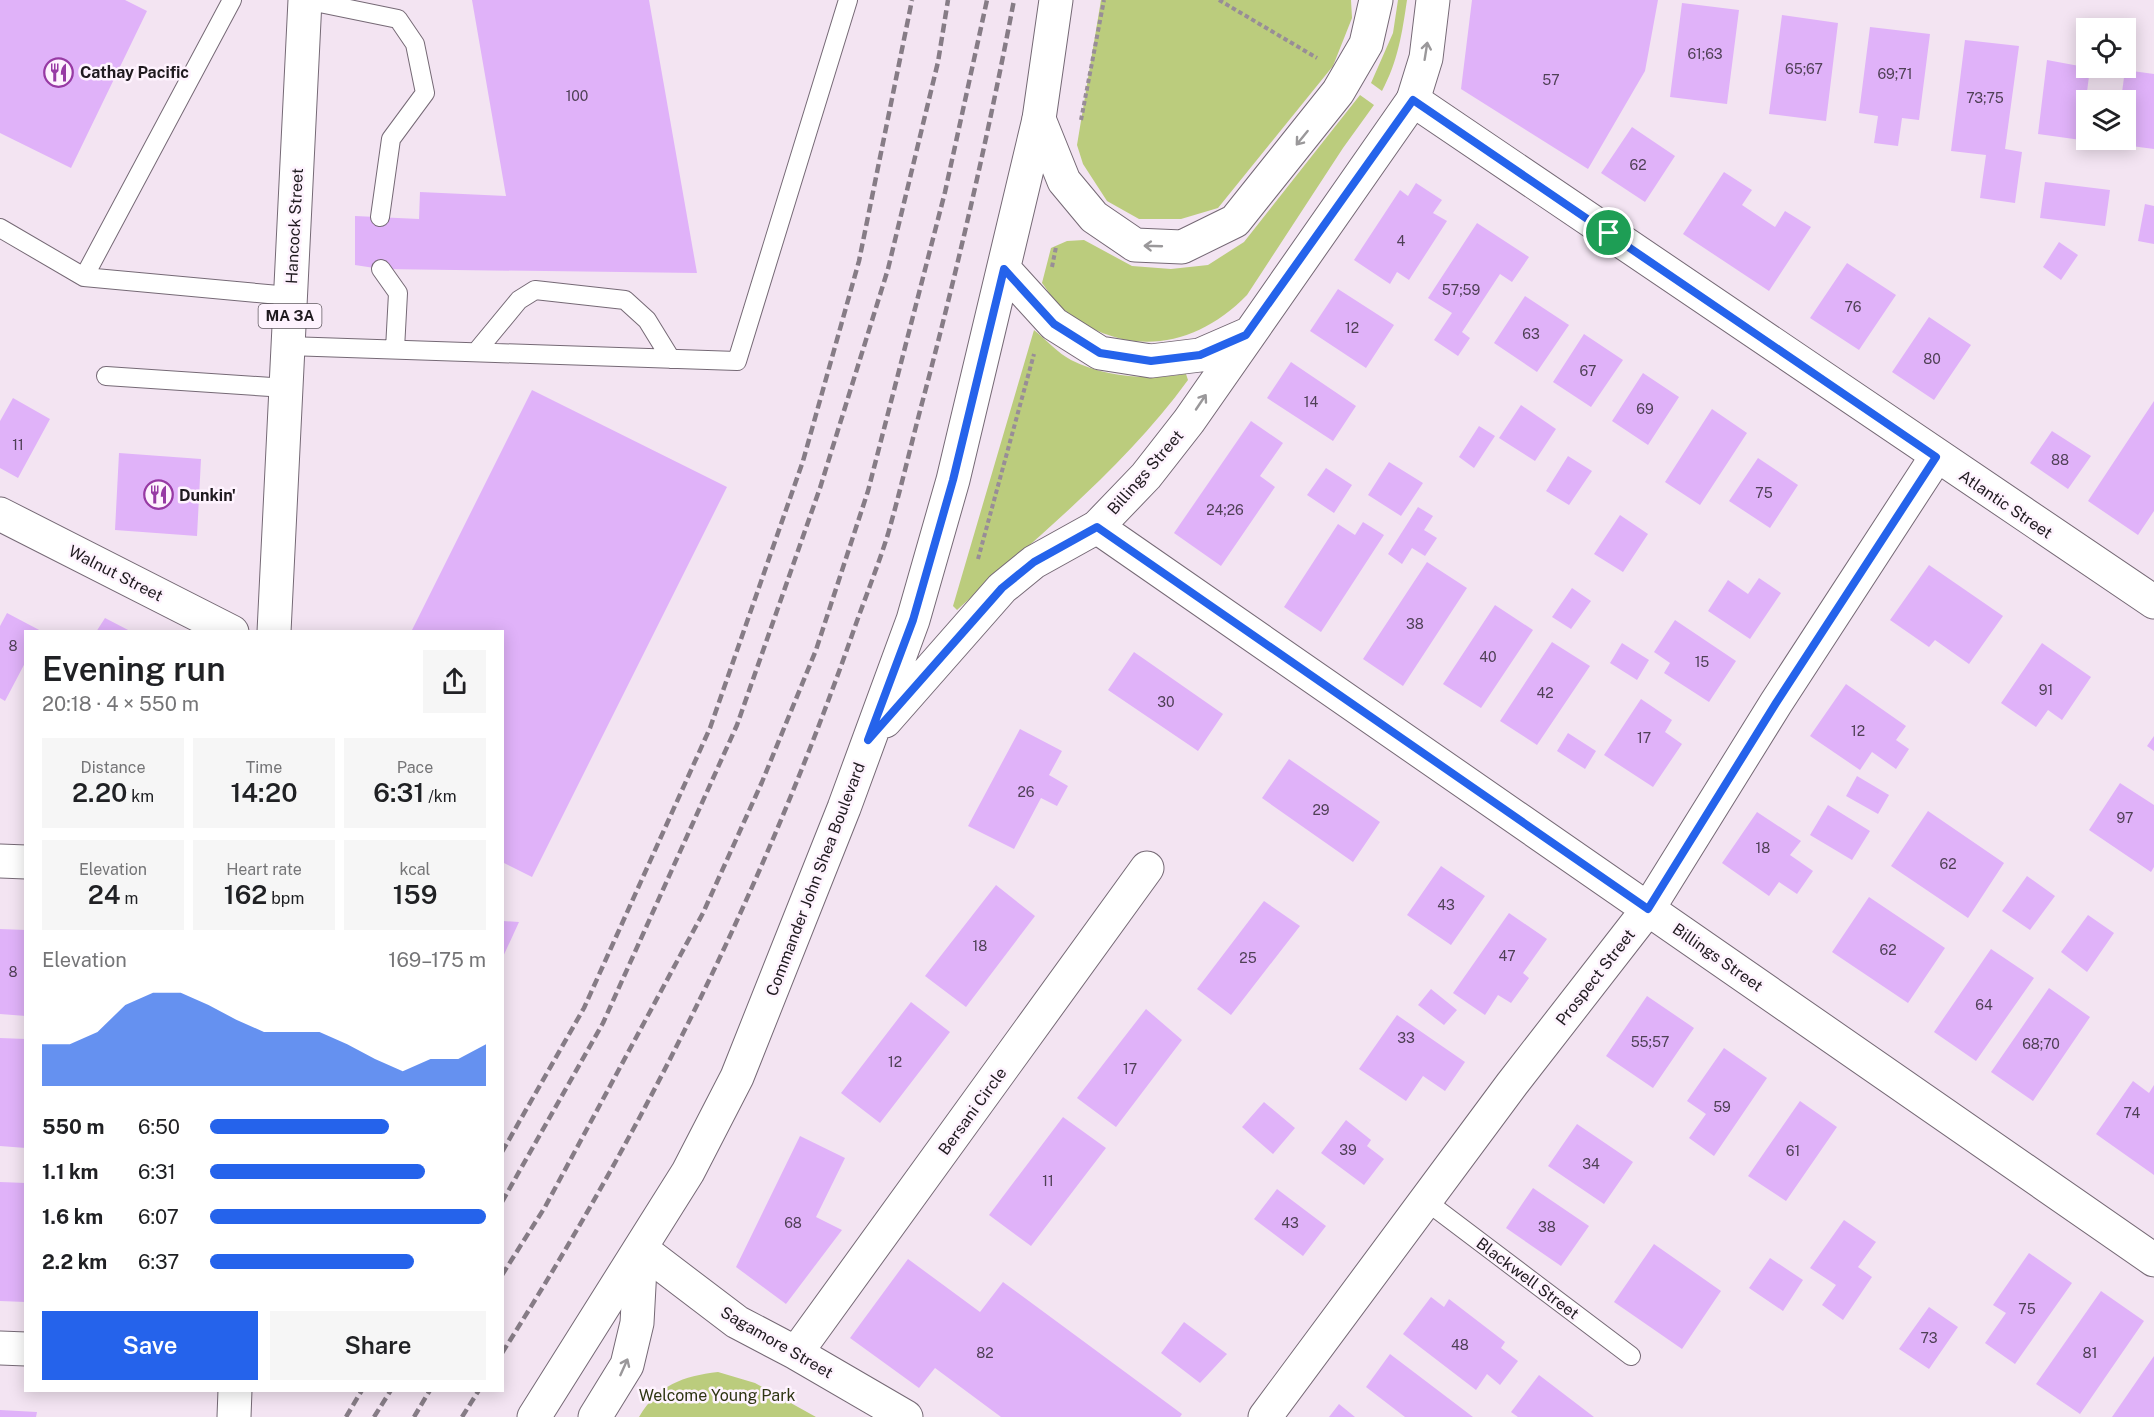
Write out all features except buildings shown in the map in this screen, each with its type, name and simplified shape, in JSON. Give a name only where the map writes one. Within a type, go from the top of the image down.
[{"type":"street","name":"Hancock Street","points":[[274,630],[305,0]]},
{"type":"street","name":"Commander John Shea Boulevard","points":[[640,1249],[688,1172],[737,1077],[913,620],[950,491],[1039,119],[1056,0]]},
{"type":"street","points":[[1039,119],[1064,181],[1094,217],[1136,245],[1182,247],[1235,222],[1338,92],[1366,44],[1376,0]]},
{"type":"street","name":"Billings Street","points":[[1433,0],[1426,58],[1413,100],[1246,335],[1189,421],[1146,476],[1097,527],[2154,1260]]},
{"type":"street","name":"Atlantic Street","points":[[1413,100],[1936,457],[2154,602]]},
{"type":"street","points":[[1004,269],[1054,324],[1100,353],[1151,361],[1200,355],[1246,335]]},
{"type":"street","name":"Prospect Street","points":[[1266,1417],[1512,1083],[1648,909],[1776,703],[1936,457]]},
{"type":"street","name":"Walnut Street","points":[[0,514],[228,630]]},
{"type":"street","points":[[868,740],[1002,588],[1034,562],[1097,527]]},
{"type":"street","points":[[0,861],[24,862]]},
{"type":"street","name":"Bersani Circle","points":[[796,1353],[1147,868]]},
{"type":"street","points":[[534,1417],[640,1249]]},
{"type":"street","points":[[595,1417],[627,1365],[637,1323],[640,1249]]},
{"type":"street","name":"Sagamore Street","points":[[640,1249],[736,1322],[796,1353],[906,1417]]},
{"type":"street","points":[[0,1348],[24,1349]]},
{"type":"street","points":[[234,1417],[235,1392]]},
{"type":"lane","points":[[84,277],[232,0]]},
{"type":"lane","points":[[305,0],[398,19],[415,45],[425,93],[391,139],[380,217]]},
{"type":"lane","points":[[288,346],[737,361],[848,0]]},
{"type":"lane","points":[[0,228],[84,277],[290,296]]},
{"type":"lane","points":[[381,269],[398,293],[396,349]]},
{"type":"lane","points":[[476,352],[519,300],[535,290],[625,300],[646,321],[671,359]]},
{"type":"lane","points":[[106,376],[286,388]]},
{"type":"lane","name":"Blackwell Street","points":[[1425,1201],[1631,1356]]},
{"type":"path","points":[[1080,122],[1104,0]]},
{"type":"path","points":[[1219,0],[1324,62]]},
{"type":"path","points":[[977,561],[1037,342]]},
{"type":"green space","points":[[1101,0],[1351,0],[1352,18],[1333,66],[1218,208],[1181,219],[1139,219],[1107,201],[1083,164],[1077,145]]},
{"type":"green space","points":[[1398,0],[1407,0],[1399,47],[1382,91],[1371,83],[1393,33]]},
{"type":"green space","points":[[1360,95],[1374,105],[1343,148],[1247,295],[1226,313],[1204,327],[1181,337],[1157,341],[1133,341],[1109,335],[1085,324],[1062,308],[1042,283],[1051,248],[1067,241],[1084,240],[1132,266],[1171,269],[1208,265],[1244,242]]},
{"type":"green space","points":[[1034,330],[1066,357],[1099,371],[1142,377],[1186,374],[1188,380],[1163,412],[1108,472],[957,610],[953,606]]},
{"type":"green space","name":"Welcome Young Park","points":[[718,1372],[755,1383],[816,1417],[639,1417],[654,1397],[672,1384],[694,1376]]},
{"type":"railway","points":[[504,1148],[584,1008],[710,728],[803,461],[859,261],[912,0]]},
{"type":"railway","points":[[504,1198],[603,1023],[737,725],[820,488],[888,269],[938,62],[948,0]]},
{"type":"railway","points":[[504,1272],[545,1207],[703,913],[762,782],[816,650],[868,491],[945,192],[987,0]]},
{"type":"railway","points":[[504,1350],[604,1182],[652,1094],[740,915],[817,731],[888,534],[959,255],[983,153],[1014,0]]},
{"type":"railway","points":[[346,1417],[361,1392]]},
{"type":"railway","points":[[374,1417],[390,1392]]},
{"type":"railway","points":[[414,1417],[429,1392]]},
{"type":"railway","points":[[462,1417],[478,1392]]},
{"type":"place","name":"Cathay Pacific","points":[[59,72]]},
{"type":"place","name":"Dunkin'","points":[[158,495]]},
{"type":"route","points":[[1413,100],[1609,233],[1936,457],[1776,703],[1648,909],[1097,527],[1068,541],[1034,562],[1002,588],[911,688],[868,740],[913,620],[953,480],[1004,269],[1054,324],[1100,353],[1151,361],[1200,355],[1246,335],[1413,100]]}]
